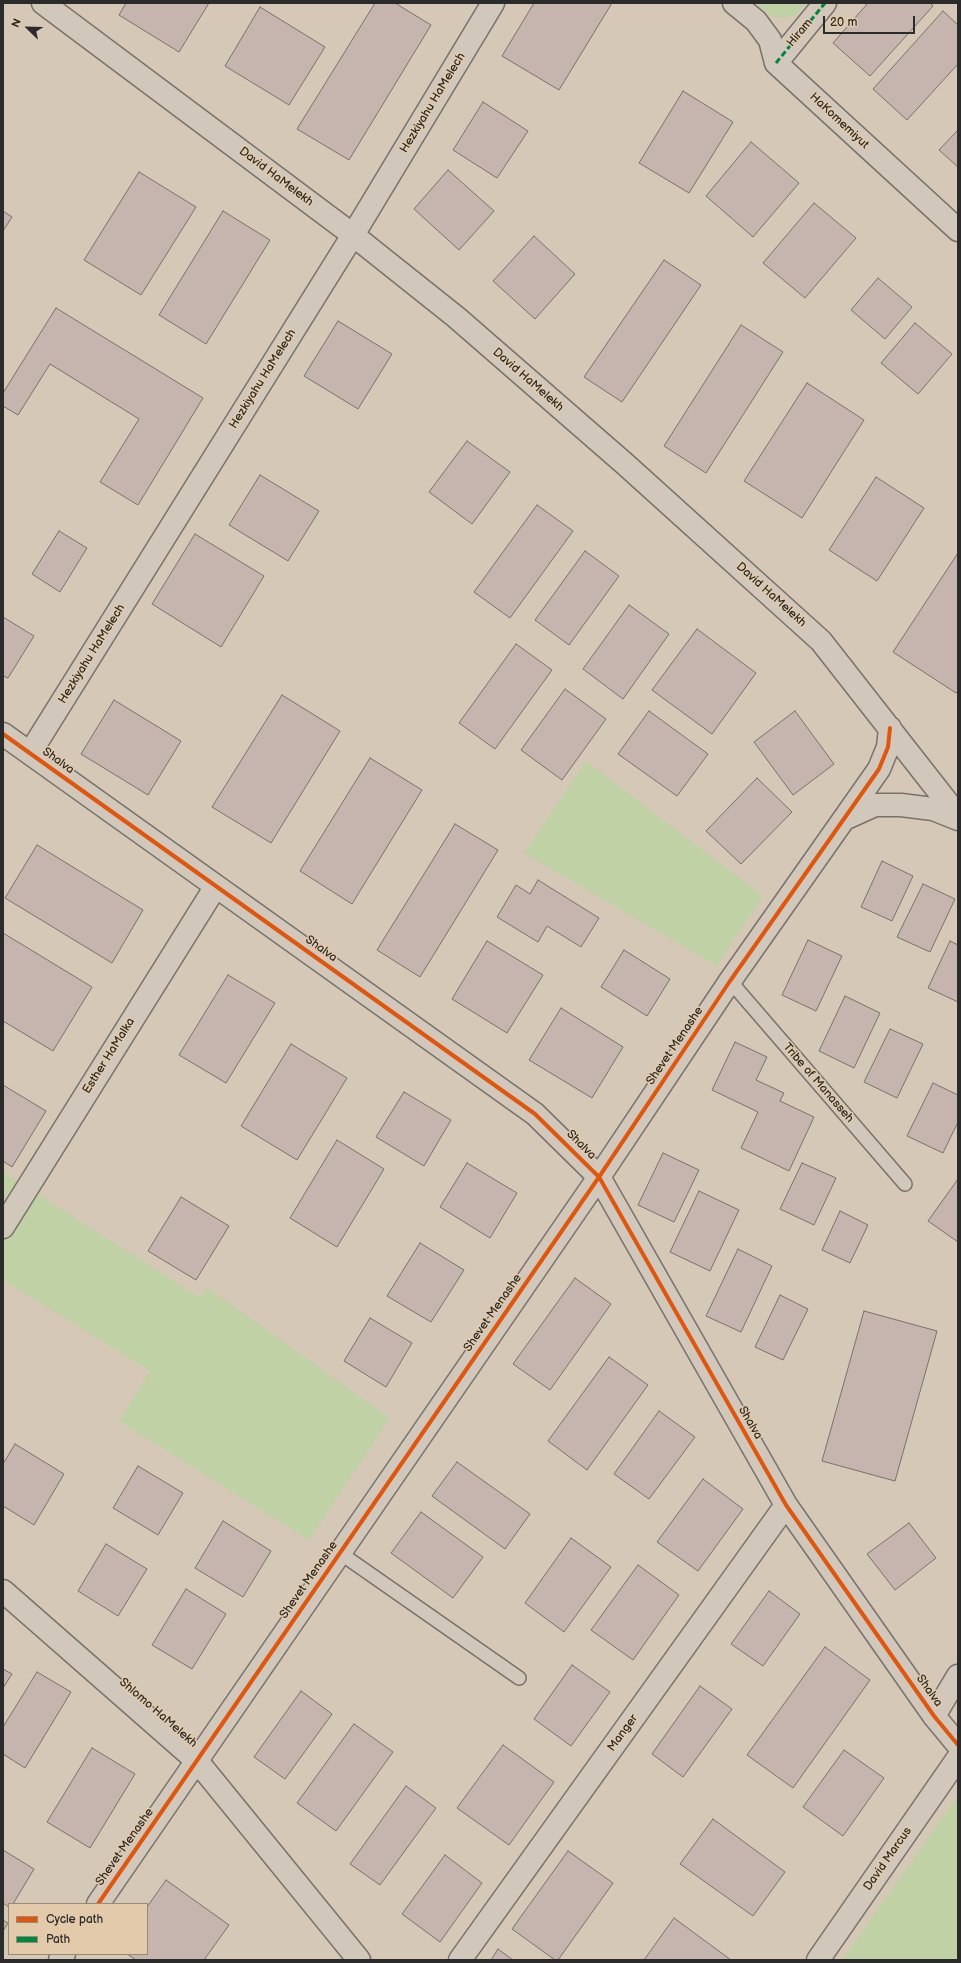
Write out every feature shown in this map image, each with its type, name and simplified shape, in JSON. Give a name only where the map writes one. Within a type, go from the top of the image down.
[{"type":"street","name":"David HaMelekh","points":[[43,3],[353,235],[456,317],[625,464],[821,641],[890,728],[958,818]]},
{"type":"street","name":"Hezkiyahu HaMelech","points":[[30,753],[353,235],[493,3]]},
{"type":"street","points":[[734,3],[756,21],[770,40],[776,63]]},
{"type":"street","name":"Hiram","points":[[776,63],[825,3]]},
{"type":"street","name":"HaKomemiyut","points":[[776,63],[958,230]]},
{"type":"street","name":"Shevet Menashe","points":[[99,1903],[599,1177],[730,981],[878,769],[888,747],[890,728]]},
{"type":"street","name":"Shalva","points":[[3,734],[535,1114],[599,1177],[786,1505],[934,1716],[958,1745]]},
{"type":"street","points":[[844,819],[876,805],[900,805],[933,809],[958,818]]},
{"type":"street","name":"Esther HaMalka","points":[[3,1227],[216,886]]},
{"type":"street","name":"Manger","points":[[460,1960],[786,1505]]},
{"type":"street","name":"Shlomo HaMelekh","points":[[3,1591],[197,1760],[359,1960]]},
{"type":"street","points":[[934,1716],[958,1676]]},
{"type":"street","name":"David Marcus","points":[[818,1960],[958,1758]]},
{"type":"lane","name":"Tribe of Manasseh","points":[[730,981],[905,1184]]},
{"type":"lane","points":[[340,1552],[519,1678]]},
{"type":"green space","points":[[755,3],[806,3],[795,16],[774,18]]},
{"type":"green space","points":[[586,761],[763,896],[717,966],[524,853]]},
{"type":"green space","points":[[3,1172],[199,1297],[207,1287],[390,1418],[309,1540],[119,1421],[150,1371],[3,1280]]},
{"type":"green space","points":[[958,1795],[958,1960],[842,1960]]},
{"type":"building","points":[[126,3],[209,3],[179,52],[119,15]]},
{"type":"building","points":[[375,3],[395,3],[431,25],[349,160],[297,129]]},
{"type":"building","points":[[534,3],[612,3],[559,90],[502,56]]},
{"type":"building","points":[[868,3],[930,3],[933,6],[870,76],[833,43]]},
{"type":"building","points":[[260,7],[325,47],[289,105],[225,66]]},
{"type":"building","points":[[943,11],[958,25],[958,64],[907,120],[873,89]]},
{"type":"building","points":[[683,91],[733,122],[689,193],[639,163]]},
{"type":"building","points":[[483,102],[528,131],[497,178],[453,150]]},
{"type":"building","points":[[958,130],[958,167],[939,150]]},
{"type":"building","points":[[751,142],[799,183],[753,237],[706,196]]},
{"type":"building","points":[[448,170],[494,211],[459,250],[414,209]]},
{"type":"building","points":[[139,172],[196,207],[141,295],[84,260]]},
{"type":"building","points":[[814,203],[856,238],[805,298],[763,263]]},
{"type":"building","points":[[3,211],[12,217],[3,231]]},
{"type":"building","points":[[223,211],[270,240],[206,344],[159,315]]},
{"type":"building","points":[[534,236],[575,274],[535,319],[493,281]]},
{"type":"building","points":[[664,260],[701,285],[622,402],[584,377]]},
{"type":"building","points":[[878,278],[912,307],[885,339],[851,310]]},
{"type":"building","points":[[56,308],[203,398],[138,505],[100,482],[139,419],[50,364],[18,415],[3,406],[3,393]]},
{"type":"building","points":[[338,321],[392,354],[358,409],[304,376]]},
{"type":"building","points":[[915,323],[952,354],[918,394],[881,363]]},
{"type":"building","points":[[741,325],[783,352],[706,473],[664,446]]},
{"type":"building","points":[[807,383],[864,420],[802,518],[744,481]]},
{"type":"building","points":[[467,441],[510,472],[472,524],[429,492]]},
{"type":"building","points":[[260,475],[319,511],[288,561],[229,525]]},
{"type":"building","points":[[876,477],[924,508],[877,581],[829,550]]},
{"type":"building","points":[[537,505],[573,531],[510,618],[474,592]]},
{"type":"building","points":[[59,531],[87,548],[60,592],[32,574]]},
{"type":"building","points":[[195,534],[264,576],[221,647],[152,604]]},
{"type":"building","points":[[585,551],[619,576],[569,645],[535,620]]},
{"type":"building","points":[[958,553],[958,691],[956,693],[893,652]]},
{"type":"building","points":[[629,605],[669,634],[623,699],[583,669]]},
{"type":"building","points":[[3,617],[34,636],[8,678],[3,676]]},
{"type":"building","points":[[697,629],[756,673],[712,734],[652,690]]},
{"type":"building","points":[[516,644],[552,670],[495,749],[459,723]]},
{"type":"building","points":[[565,689],[606,719],[562,780],[521,750]]},
{"type":"building","points":[[282,695],[340,731],[271,843],[212,807]]},
{"type":"building","points":[[114,700],[181,741],[148,795],[81,754]]},
{"type":"building","points":[[649,711],[708,754],[677,796],[618,754]]},
{"type":"building","points":[[795,711],[834,764],[793,795],[754,742]]},
{"type":"building","points":[[370,758],[422,790],[352,904],[300,871]]},
{"type":"building","points":[[757,778],[792,812],[741,864],[706,831]]},
{"type":"building","points":[[455,824],[498,850],[420,977],[377,950]]},
{"type":"building","points":[[37,845],[143,910],[112,963],[5,898]]},
{"type":"building","points":[[882,861],[913,876],[892,921],[861,907]]},
{"type":"building","points":[[538,880],[599,918],[581,947],[547,926],[538,942],[497,917],[516,885],[530,894]]},
{"type":"building","points":[[923,884],[955,899],[930,952],[897,937]]},
{"type":"building","points":[[3,933],[92,987],[53,1051],[3,1021]]},
{"type":"building","points":[[808,940],[842,956],[816,1011],[782,995]]},
{"type":"building","points":[[487,941],[543,975],[507,1033],[452,999]]},
{"type":"building","points":[[950,941],[958,945],[958,1002],[928,988]]},
{"type":"building","points":[[624,950],[670,979],[647,1016],[601,987]]},
{"type":"building","points":[[228,975],[275,1003],[226,1083],[179,1055]]},
{"type":"building","points":[[845,996],[880,1013],[854,1068],[819,1051]]},
{"type":"building","points":[[561,1008],[623,1047],[592,1098],[529,1060]]},
{"type":"building","points":[[890,1029],[923,1044],[897,1098],[864,1082]]},
{"type":"building","points":[[735,1042],[767,1057],[756,1080],[784,1093],[780,1101],[814,1117],[789,1171],[741,1148],[758,1112],[712,1090]]},
{"type":"building","points":[[291,1044],[347,1078],[297,1160],[241,1126]]},
{"type":"building","points":[[933,1083],[958,1095],[958,1122],[943,1153],[907,1136]]},
{"type":"building","points":[[3,1085],[46,1111],[12,1167],[3,1161]]},
{"type":"building","points":[[404,1092],[451,1120],[424,1166],[376,1137]]},
{"type":"building","points":[[337,1140],[384,1169],[337,1247],[290,1218]]},
{"type":"building","points":[[663,1153],[699,1170],[674,1222],[638,1205]]},
{"type":"building","points":[[467,1163],[517,1193],[490,1238],[440,1207]]},
{"type":"building","points":[[802,1163],[836,1178],[814,1225],[780,1209]]},
{"type":"building","points":[[958,1179],[958,1242],[928,1221]]},
{"type":"building","points":[[699,1191],[739,1210],[710,1271],[670,1252]]},
{"type":"building","points":[[181,1197],[229,1226],[196,1280],[148,1251]]},
{"type":"building","points":[[840,1211],[868,1225],[850,1263],[822,1250]]},
{"type":"building","points":[[420,1243],[464,1270],[431,1322],[387,1296]]},
{"type":"building","points":[[738,1249],[772,1266],[741,1332],[706,1316]]},
{"type":"building","points":[[575,1278],[611,1304],[550,1390],[513,1364]]},
{"type":"building","points":[[780,1295],[808,1309],[783,1360],[755,1347]]},
{"type":"building","points":[[864,1311],[937,1331],[895,1481],[822,1461]]},
{"type":"building","points":[[370,1318],[412,1343],[386,1387],[344,1361]]},
{"type":"building","points":[[609,1357],[648,1385],[587,1470],[548,1441]]},
{"type":"building","points":[[659,1411],[695,1437],[649,1499],[614,1474]]},
{"type":"building","points":[[15,1444],[64,1474],[34,1525],[3,1506],[3,1464]]},
{"type":"building","points":[[457,1462],[530,1514],[505,1549],[432,1496]]},
{"type":"building","points":[[138,1466],[183,1493],[158,1535],[113,1508]]},
{"type":"building","points":[[703,1479],[743,1509],[698,1571],[657,1542]]},
{"type":"building","points":[[421,1512],[483,1557],[453,1598],[391,1553]]},
{"type":"building","points":[[223,1521],[271,1551],[243,1597],[195,1568]]},
{"type":"building","points":[[909,1523],[936,1558],[895,1590],[867,1554]]},
{"type":"building","points":[[571,1538],[611,1567],[564,1632],[525,1603]]},
{"type":"building","points":[[106,1544],[147,1569],[118,1616],[78,1591]]},
{"type":"building","points":[[638,1565],[679,1595],[633,1660],[591,1630]]},
{"type":"building","points":[[186,1589],[226,1614],[192,1669],[152,1645]]},
{"type":"building","points":[[769,1591],[800,1614],[763,1666],[731,1644]]},
{"type":"building","points":[[825,1647],[870,1680],[793,1788],[747,1755]]},
{"type":"building","points":[[572,1665],[610,1692],[571,1746],[534,1719]]},
{"type":"building","points":[[3,1669],[12,1674],[3,1688]]},
{"type":"building","points":[[37,1672],[71,1692],[25,1768],[3,1754],[3,1727]]},
{"type":"building","points":[[700,1686],[732,1709],[683,1777],[652,1754]]},
{"type":"building","points":[[301,1691],[332,1714],[285,1779],[254,1757]]},
{"type":"building","points":[[354,1724],[393,1752],[336,1831],[297,1803]]},
{"type":"building","points":[[503,1745],[554,1782],[509,1845],[457,1808]]},
{"type":"building","points":[[92,1748],[135,1774],[90,1848],[47,1822]]},
{"type":"building","points":[[844,1750],[884,1778],[843,1836],[803,1807]]},
{"type":"building","points":[[406,1786],[436,1808],[380,1885],[350,1864]]},
{"type":"building","points":[[713,1819],[785,1872],[753,1916],[680,1864]]},
{"type":"building","points":[[3,1850],[34,1869],[14,1903],[8,1903],[8,1906],[3,1903]]},
{"type":"building","points":[[568,1851],[613,1883],[558,1960],[555,1960],[512,1929]]},
{"type":"building","points":[[445,1855],[482,1883],[440,1942],[402,1914]]},
{"type":"building","points":[[166,1880],[229,1925],[204,1960],[136,1960],[128,1955],[148,1955],[148,1906]]},
{"type":"building","points":[[674,1918],[731,1960],[644,1960]]},
{"type":"building","points":[[3,1920],[8,1923],[3,1931]]},
{"type":"building","points":[[498,1949],[513,1960],[491,1960]]},
{"type":"marked path","points":[[776,63],[825,3]]},
{"type":"cycle path","points":[[99,1903],[599,1177],[730,981],[879,769],[888,747],[890,728]]},
{"type":"cycle path","points":[[3,734],[535,1114],[599,1177],[786,1505],[934,1716],[958,1745]]}]
